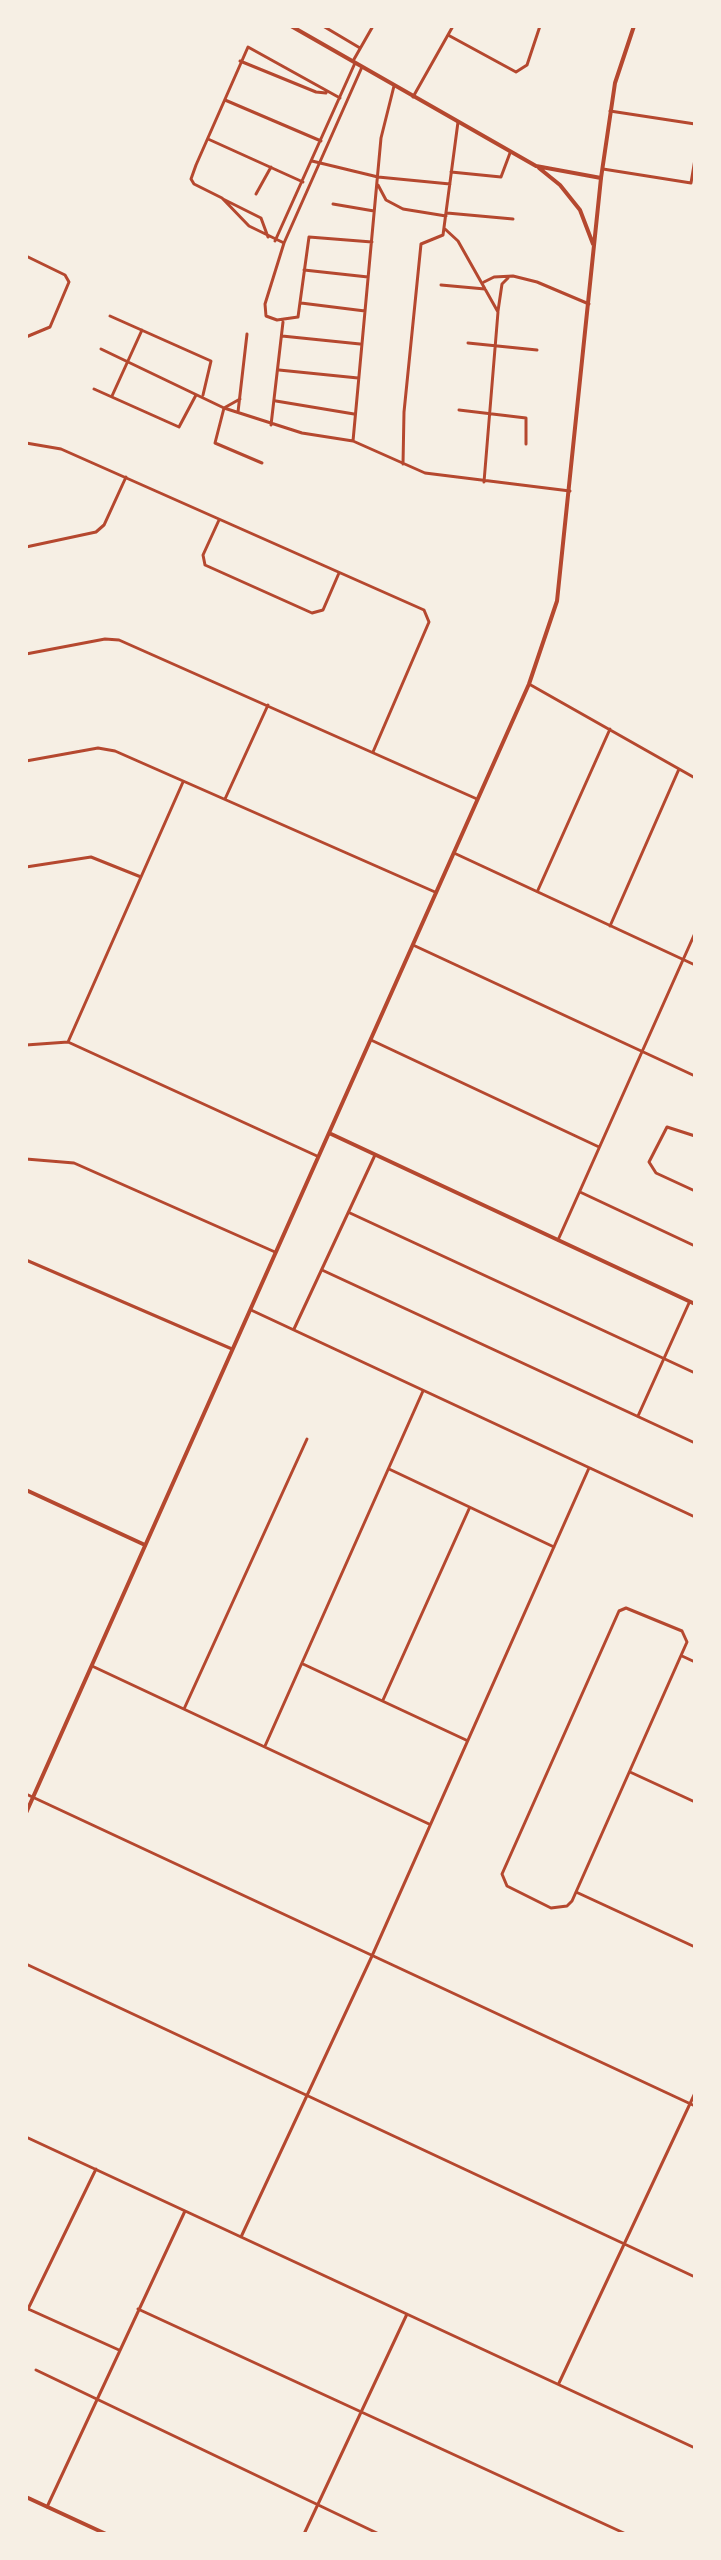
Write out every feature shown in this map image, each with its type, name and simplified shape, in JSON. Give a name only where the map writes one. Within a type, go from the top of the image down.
[{"type":"main road","points":[[291,26],[536,166],[560,185],[580,210],[594,250]]},
{"type":"main road","points":[[26,1813],[529,684],[555,612],[610,111],[634,26]]},
{"type":"main road","points":[[536,166],[601,178]]},
{"type":"main road","points":[[329,1133],[692,1303]]},
{"type":"main road","points":[[26,1490],[145,1545]]},
{"type":"main road","points":[[26,2497],[106,2534]]},
{"type":"street","points":[[323,26],[360,48]]},
{"type":"street","points":[[275,241],[360,48],[373,26]]},
{"type":"street","points":[[413,97],[453,26]]},
{"type":"street","points":[[448,35],[516,72],[527,65],[540,26]]},
{"type":"street","points":[[268,237],[261,218],[191,179],[245,49],[252,48],[340,98]]},
{"type":"street","points":[[240,61],[316,92],[328,92]]},
{"type":"street","points":[[362,67],[284,243],[265,304],[266,316],[284,320],[298,317],[307,240],[314,235],[372,242]]},
{"type":"street","points":[[353,441],[383,124],[394,86]]},
{"type":"street","points":[[225,100],[321,141]]},
{"type":"street","points":[[610,111],[695,124]]},
{"type":"street","points":[[403,465],[404,412],[421,244],[441,237],[445,229],[458,122]]},
{"type":"street","points":[[329,123],[335,125]]},
{"type":"street","points":[[208,139],[303,182]]},
{"type":"street","points":[[451,172],[501,177],[510,153]]},
{"type":"street","points":[[603,169],[693,182],[695,159]]},
{"type":"street","points":[[312,161],[378,177],[450,184]]},
{"type":"street","points":[[256,194],[271,167]]},
{"type":"street","points":[[377,184],[386,200],[403,209],[513,219]]},
{"type":"street","points":[[222,198],[241,221],[284,243]]},
{"type":"street","points":[[295,198],[301,201]]},
{"type":"street","points":[[333,204],[374,211]]},
{"type":"street","points":[[445,229],[458,241],[498,312]]},
{"type":"street","points":[[26,256],[65,275],[69,282],[50,327],[26,337]]},
{"type":"street","points":[[304,270],[368,277]]},
{"type":"street","points":[[482,283],[494,277],[537,282],[589,304]]},
{"type":"street","points":[[484,482],[498,312],[502,284],[508,278]]},
{"type":"street","points":[[441,285],[485,289]]},
{"type":"street","points":[[301,303],[365,311]]},
{"type":"street","points":[[110,316],[211,361],[203,395]]},
{"type":"street","points":[[271,425],[284,320]]},
{"type":"street","points":[[112,396],[142,330]]},
{"type":"street","points":[[238,412],[247,334]]},
{"type":"street","points":[[282,336],[360,344]]},
{"type":"street","points":[[468,343],[537,350]]},
{"type":"street","points":[[101,349],[196,395],[203,395],[224,408],[271,425],[353,441],[403,465],[436,476],[570,491]]},
{"type":"street","points":[[279,370],[358,378]]},
{"type":"street","points":[[94,389],[179,427],[196,395]]},
{"type":"street","points":[[240,399],[224,408],[215,443],[262,463]]},
{"type":"street","points":[[276,401],[354,414]]},
{"type":"street","points":[[459,410],[526,418],[526,444]]},
{"type":"street","points":[[26,443],[61,449],[424,610],[429,622],[373,752]]},
{"type":"street","points":[[26,547],[96,532],[104,525],[126,477]]},
{"type":"street","points":[[219,520],[203,555],[205,565],[312,613],[323,610],[339,573]]},
{"type":"street","points":[[26,654],[112,639],[477,799]]},
{"type":"street","points":[[529,684],[695,778]]},
{"type":"street","points":[[225,799],[268,705]]},
{"type":"street","points":[[537,891],[610,729]]},
{"type":"street","points":[[26,761],[106,748],[436,893]]},
{"type":"street","points":[[610,926],[679,769]]},
{"type":"street","points":[[68,1042],[183,782]]},
{"type":"street","points":[[454,853],[695,965]]},
{"type":"street","points":[[26,867],[91,857],[141,877]]},
{"type":"street","points":[[558,1240],[695,933]]},
{"type":"street","points":[[413,945],[695,1076]]},
{"type":"street","points":[[371,1040],[599,1147]]},
{"type":"street","points":[[26,1045],[68,1042],[319,1157]]},
{"type":"street","points":[[695,1136],[667,1127],[649,1162],[656,1173],[695,1191]]},
{"type":"street","points":[[294,1329],[375,1155]]},
{"type":"street","points":[[26,1159],[74,1163],[276,1252]]},
{"type":"street","points":[[580,1192],[695,1246]]},
{"type":"street","points":[[350,1213],[695,1373]]},
{"type":"street","points":[[26,1260],[233,1349]]},
{"type":"street","points":[[322,1270],[695,1443]]},
{"type":"street","points":[[638,1416],[692,1303]]},
{"type":"street","points":[[251,1310],[695,1517]]},
{"type":"street","points":[[265,1746],[423,1391]]},
{"type":"street","points":[[184,1709],[307,1439]]},
{"type":"street","points":[[241,2237],[372,1956],[589,1468]]},
{"type":"street","points":[[389,1469],[554,1547]]},
{"type":"street","points":[[383,1700],[469,1509]]},
{"type":"street","points":[[634,1608],[682,1631],[687,1642],[630,1772],[567,1906],[551,1908],[507,1886],[502,1874],[619,1611],[634,1608]]},
{"type":"street","points":[[682,1656],[695,1662]]},
{"type":"street","points":[[303,1664],[467,1740]]},
{"type":"street","points":[[92,1666],[430,1825]]},
{"type":"street","points":[[630,1772],[695,1802]]},
{"type":"street","points":[[26,1794],[693,2105]]},
{"type":"street","points":[[576,1892],[695,1947]]},
{"type":"street","points":[[26,1964],[695,2277]]},
{"type":"street","points":[[559,2384],[693,2105],[695,2093]]},
{"type":"street","points":[[26,2137],[695,2448]]},
{"type":"street","points":[[96,2169],[27,2308],[119,2350]]},
{"type":"street","points":[[47,2507],[185,2211]]},
{"type":"street","points":[[138,2309],[626,2534]]},
{"type":"street","points":[[304,2534],[407,2314]]},
{"type":"street","points":[[36,2370],[379,2534]]},
{"type":"street","points":[[91,2534],[94,2528]]}]
